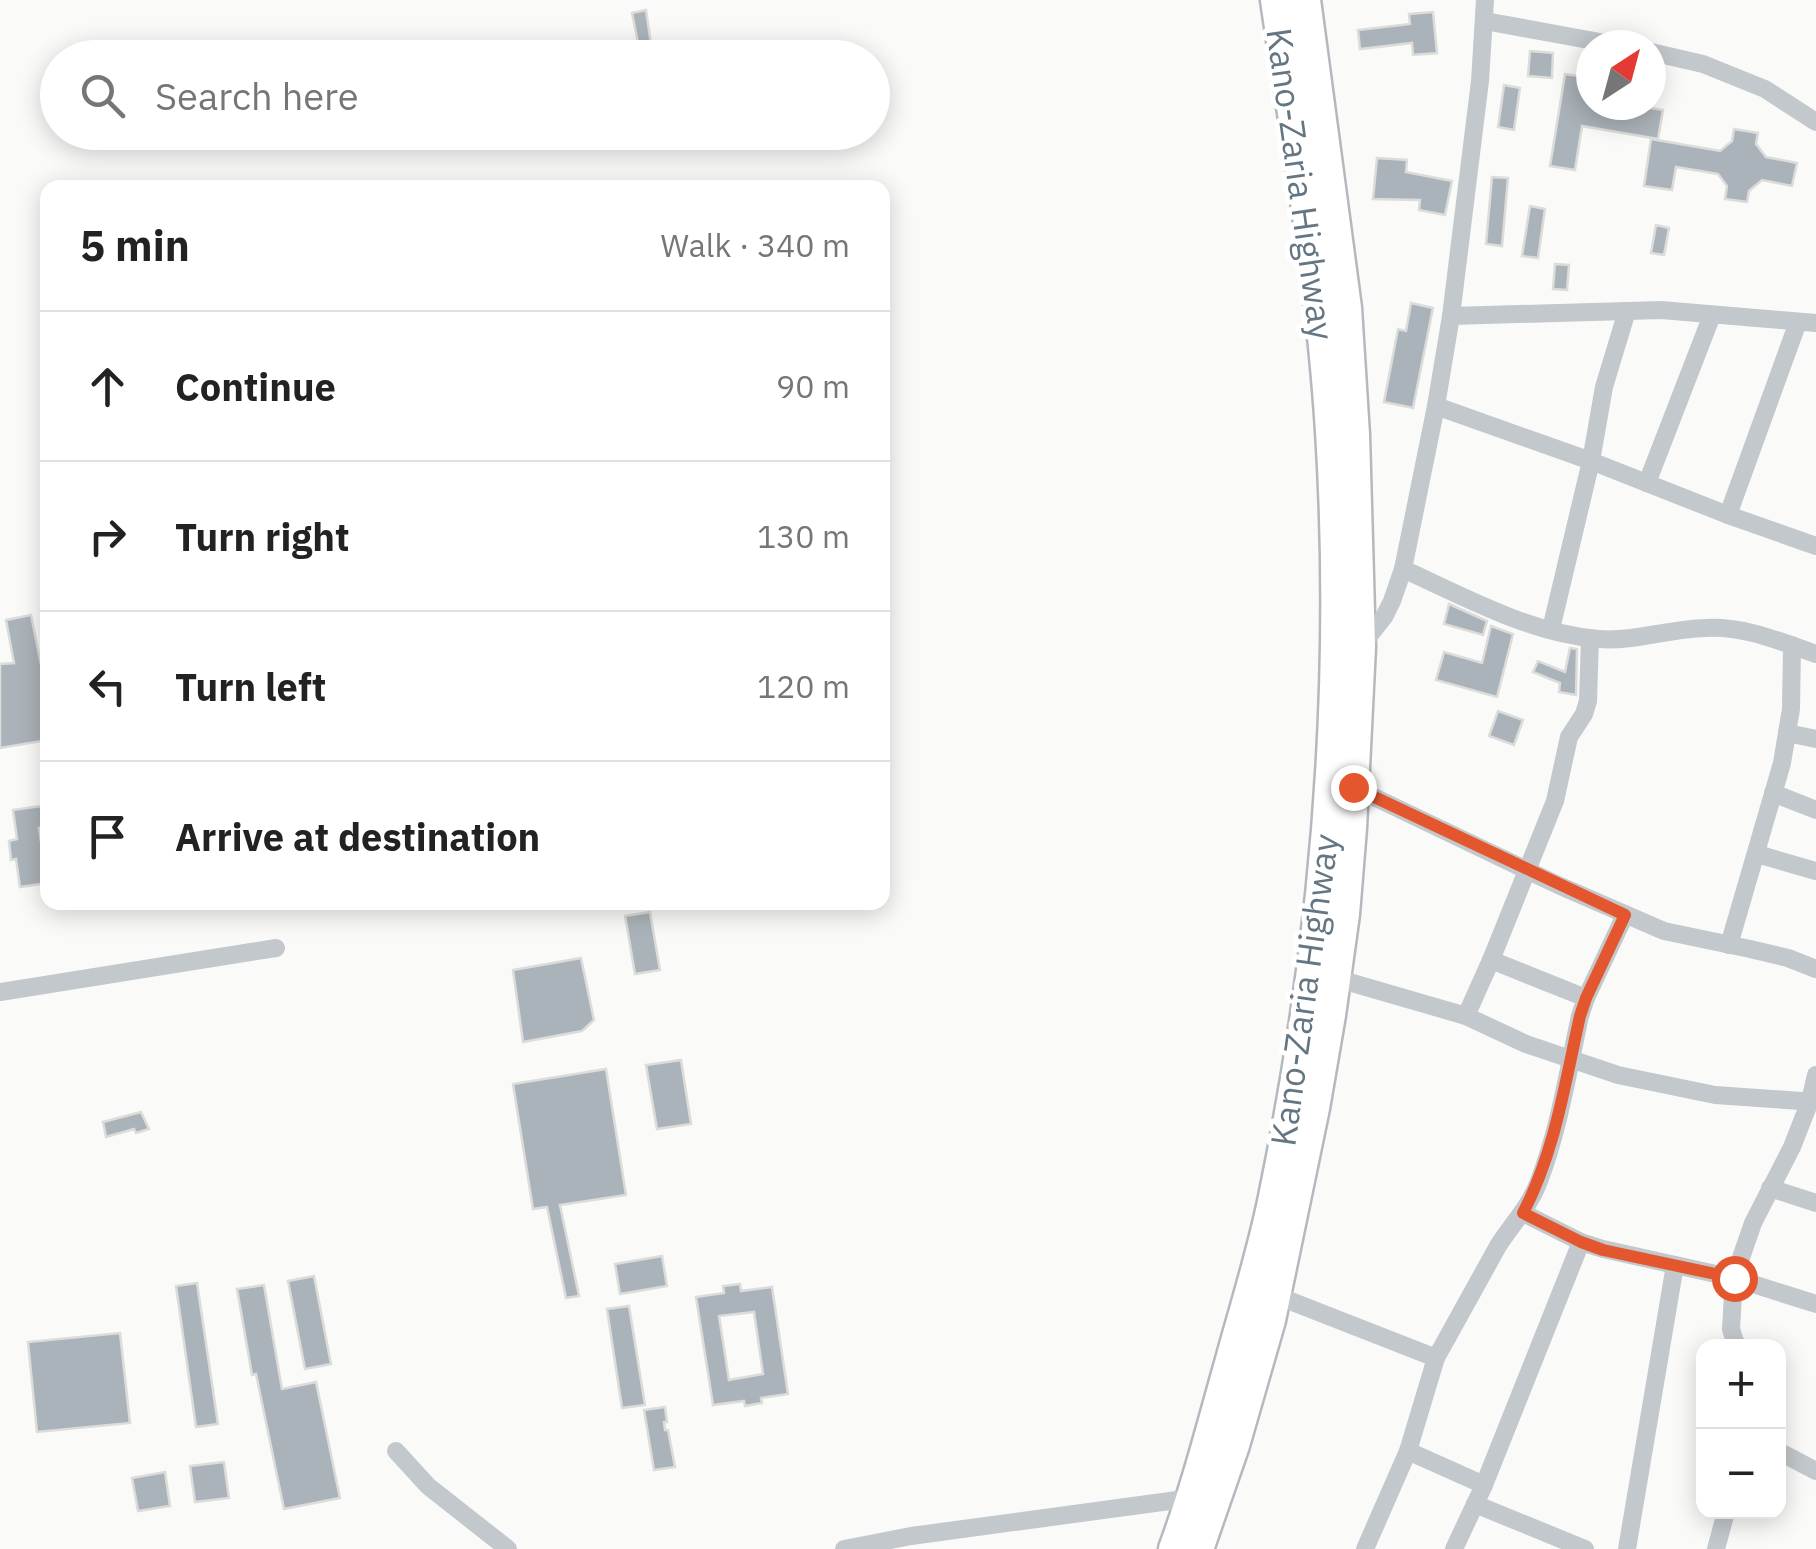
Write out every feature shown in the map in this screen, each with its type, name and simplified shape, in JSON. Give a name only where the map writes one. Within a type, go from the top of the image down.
[{"type":"highway","name":"Kano-Zaria Highway","points":[[1174,1549],[1192,1498],[1274,1196],[1320,904],[1334,724],[1336,529],[1326,361],[1276,0]]},
{"type":"highway","name":"Kano-Zaria Highway","points":[[1198,1549],[1234,1445],[1275,1295],[1314,1108],[1344,914],[1353,787],[1360,648],[1354,435],[1346,308],[1304,0]]},
{"type":"street","points":[[1360,648],[1384,617],[1403,569],[1436,406],[1480,81],[1485,0]]},
{"type":"street","points":[[1484,21],[1576,38]]},
{"type":"street","points":[[1666,55],[1703,64],[1765,88],[1816,122]]},
{"type":"street","points":[[1793,107],[1816,109]]},
{"type":"street","points":[[1451,316],[1661,310],[1807,322],[1728,515]]},
{"type":"street","points":[[1551,630],[1591,461],[1604,387],[1628,312]]},
{"type":"street","points":[[1647,483],[1712,315]]},
{"type":"street","points":[[1436,406],[1816,546]]},
{"type":"street","points":[[1403,569],[1488,608],[1571,636],[1629,639],[1726,628],[1761,634],[1816,654]]},
{"type":"street","points":[[1466,1016],[1555,801],[1570,736],[1584,714],[1590,638]]},
{"type":"street","points":[[1729,944],[1757,854],[1787,733],[1792,646]]},
{"type":"street","points":[[1787,733],[1816,739]]},
{"type":"street","points":[[1353,787],[1664,932],[1729,944],[1816,968]]},
{"type":"street","points":[[1773,793],[1816,810]]},
{"type":"street","points":[[1757,854],[1816,871]]},
{"type":"street","points":[[1366,1549],[1408,1451],[1436,1358],[1498,1246],[1539,1183],[1586,998],[1625,915]]},
{"type":"street","points":[[0,992],[276,948]]},
{"type":"street","points":[[1491,960],[1586,998]]},
{"type":"street","points":[[1335,978],[1466,1016],[1526,1044],[1618,1074],[1698,1092],[1813,1102]]},
{"type":"street","points":[[1734,1339],[1731,1329],[1734,1278],[1753,1223],[1813,1102],[1816,1075]]},
{"type":"street","points":[[1770,1188],[1816,1203]]},
{"type":"street","points":[[1523,1213],[1603,1250],[1734,1278],[1816,1304]]},
{"type":"street","points":[[1454,1549],[1484,1485],[1581,1242]]},
{"type":"street","points":[[1627,1549],[1674,1265]]},
{"type":"street","points":[[1275,1295],[1436,1358]]},
{"type":"street","points":[[396,1451],[428,1486],[508,1549]]},
{"type":"street","points":[[1408,1451],[1484,1485]]},
{"type":"street","points":[[1786,1455],[1816,1471]]},
{"type":"street","points":[[844,1549],[911,1536],[1192,1498]]},
{"type":"street","points":[[1475,1504],[1585,1549]]},
{"type":"street","points":[[1716,1549],[1724,1519]]},
{"type":"building","points":[[646,10],[650,40],[637,40],[632,13]]},
{"type":"building","points":[[1433,12],[1437,53],[1413,55],[1412,43],[1360,49],[1358,30],[1410,24],[1409,14]]},
{"type":"building","points":[[1530,51],[1553,53],[1552,78],[1528,76]]},
{"type":"building","points":[[1565,74],[1576,76],[1576,120],[1661,120],[1658,139],[1582,126],[1575,170],[1550,166]]},
{"type":"building","points":[[1504,85],[1520,88],[1514,130],[1498,127]]},
{"type":"building","points":[[1734,129],[1758,133],[1756,144],[1766,157],[1797,163],[1792,186],[1762,180],[1749,191],[1747,202],[1725,199],[1727,186],[1718,174],[1676,167],[1672,190],[1644,186],[1651,139],[1720,151],[1732,141]]},
{"type":"building","points":[[1377,158],[1407,160],[1406,172],[1452,181],[1445,215],[1419,210],[1420,200],[1373,199]]},
{"type":"building","points":[[1492,177],[1508,178],[1502,246],[1486,244]]},
{"type":"building","points":[[1530,206],[1545,209],[1538,258],[1522,256]]},
{"type":"building","points":[[1656,225],[1669,228],[1664,255],[1651,253]]},
{"type":"building","points":[[1555,264],[1569,265],[1567,290],[1553,289]]},
{"type":"building","points":[[1411,303],[1433,308],[1413,408],[1384,402],[1398,329],[1406,331]]},
{"type":"building","points":[[1449,604],[1487,621],[1483,635],[1444,624]]},
{"type":"building","points":[[31,615],[40,659],[40,741],[0,748],[0,664],[14,663],[6,620]]},
{"type":"building","points":[[1491,626],[1513,634],[1497,697],[1436,680],[1444,652],[1482,663]]},
{"type":"building","points":[[1570,648],[1577,649],[1576,695],[1559,692],[1560,683],[1533,672],[1538,661],[1565,672]]},
{"type":"building","points":[[1498,711],[1523,720],[1514,745],[1489,736]]},
{"type":"building","points":[[40,806],[40,884],[20,887],[9,841],[17,839],[13,810]]},
{"type":"building","points":[[650,912],[660,970],[635,974],[625,916]]},
{"type":"building","points":[[581,958],[594,1020],[582,1031],[523,1042],[513,970]]},
{"type":"building","points":[[681,1060],[691,1124],[657,1129],[646,1065]]},
{"type":"building","points":[[606,1069],[626,1195],[560,1205],[579,1296],[566,1298],[547,1207],[533,1209],[513,1084]]},
{"type":"building","points":[[141,1112],[149,1129],[106,1137],[103,1122]]},
{"type":"building","points":[[662,1256],[667,1286],[620,1294],[615,1264]]},
{"type":"building","points":[[314,1276],[331,1364],[305,1369],[288,1281]]},
{"type":"building","points":[[197,1283],[218,1424],[196,1427],[176,1286]]},
{"type":"building","points":[[740,1284],[741,1291],[772,1287],[788,1394],[761,1398],[762,1403],[745,1406],[744,1401],[713,1405],[696,1297],[724,1293],[723,1286]],"holes":[[[754,1312],[763,1374],[729,1380],[719,1316]]]},
{"type":"building","points":[[264,1285],[282,1389],[316,1382],[340,1498],[284,1509],[256,1374],[252,1375],[237,1289]]},
{"type":"building","points":[[629,1306],[645,1405],[622,1408],[607,1309]]},
{"type":"building","points":[[120,1333],[130,1423],[37,1432],[28,1342]]},
{"type":"building","points":[[665,1407],[665,1430],[675,1467],[654,1470],[644,1410]]},
{"type":"building","points":[[224,1462],[229,1498],[195,1502],[190,1466]]},
{"type":"building","points":[[165,1472],[170,1506],[138,1511],[132,1478]]},
{"type":"route","points":[[1353,787],[1625,915],[1586,998],[1553,1136],[1539,1183],[1523,1213],[1603,1250],[1734,1278]]}]
